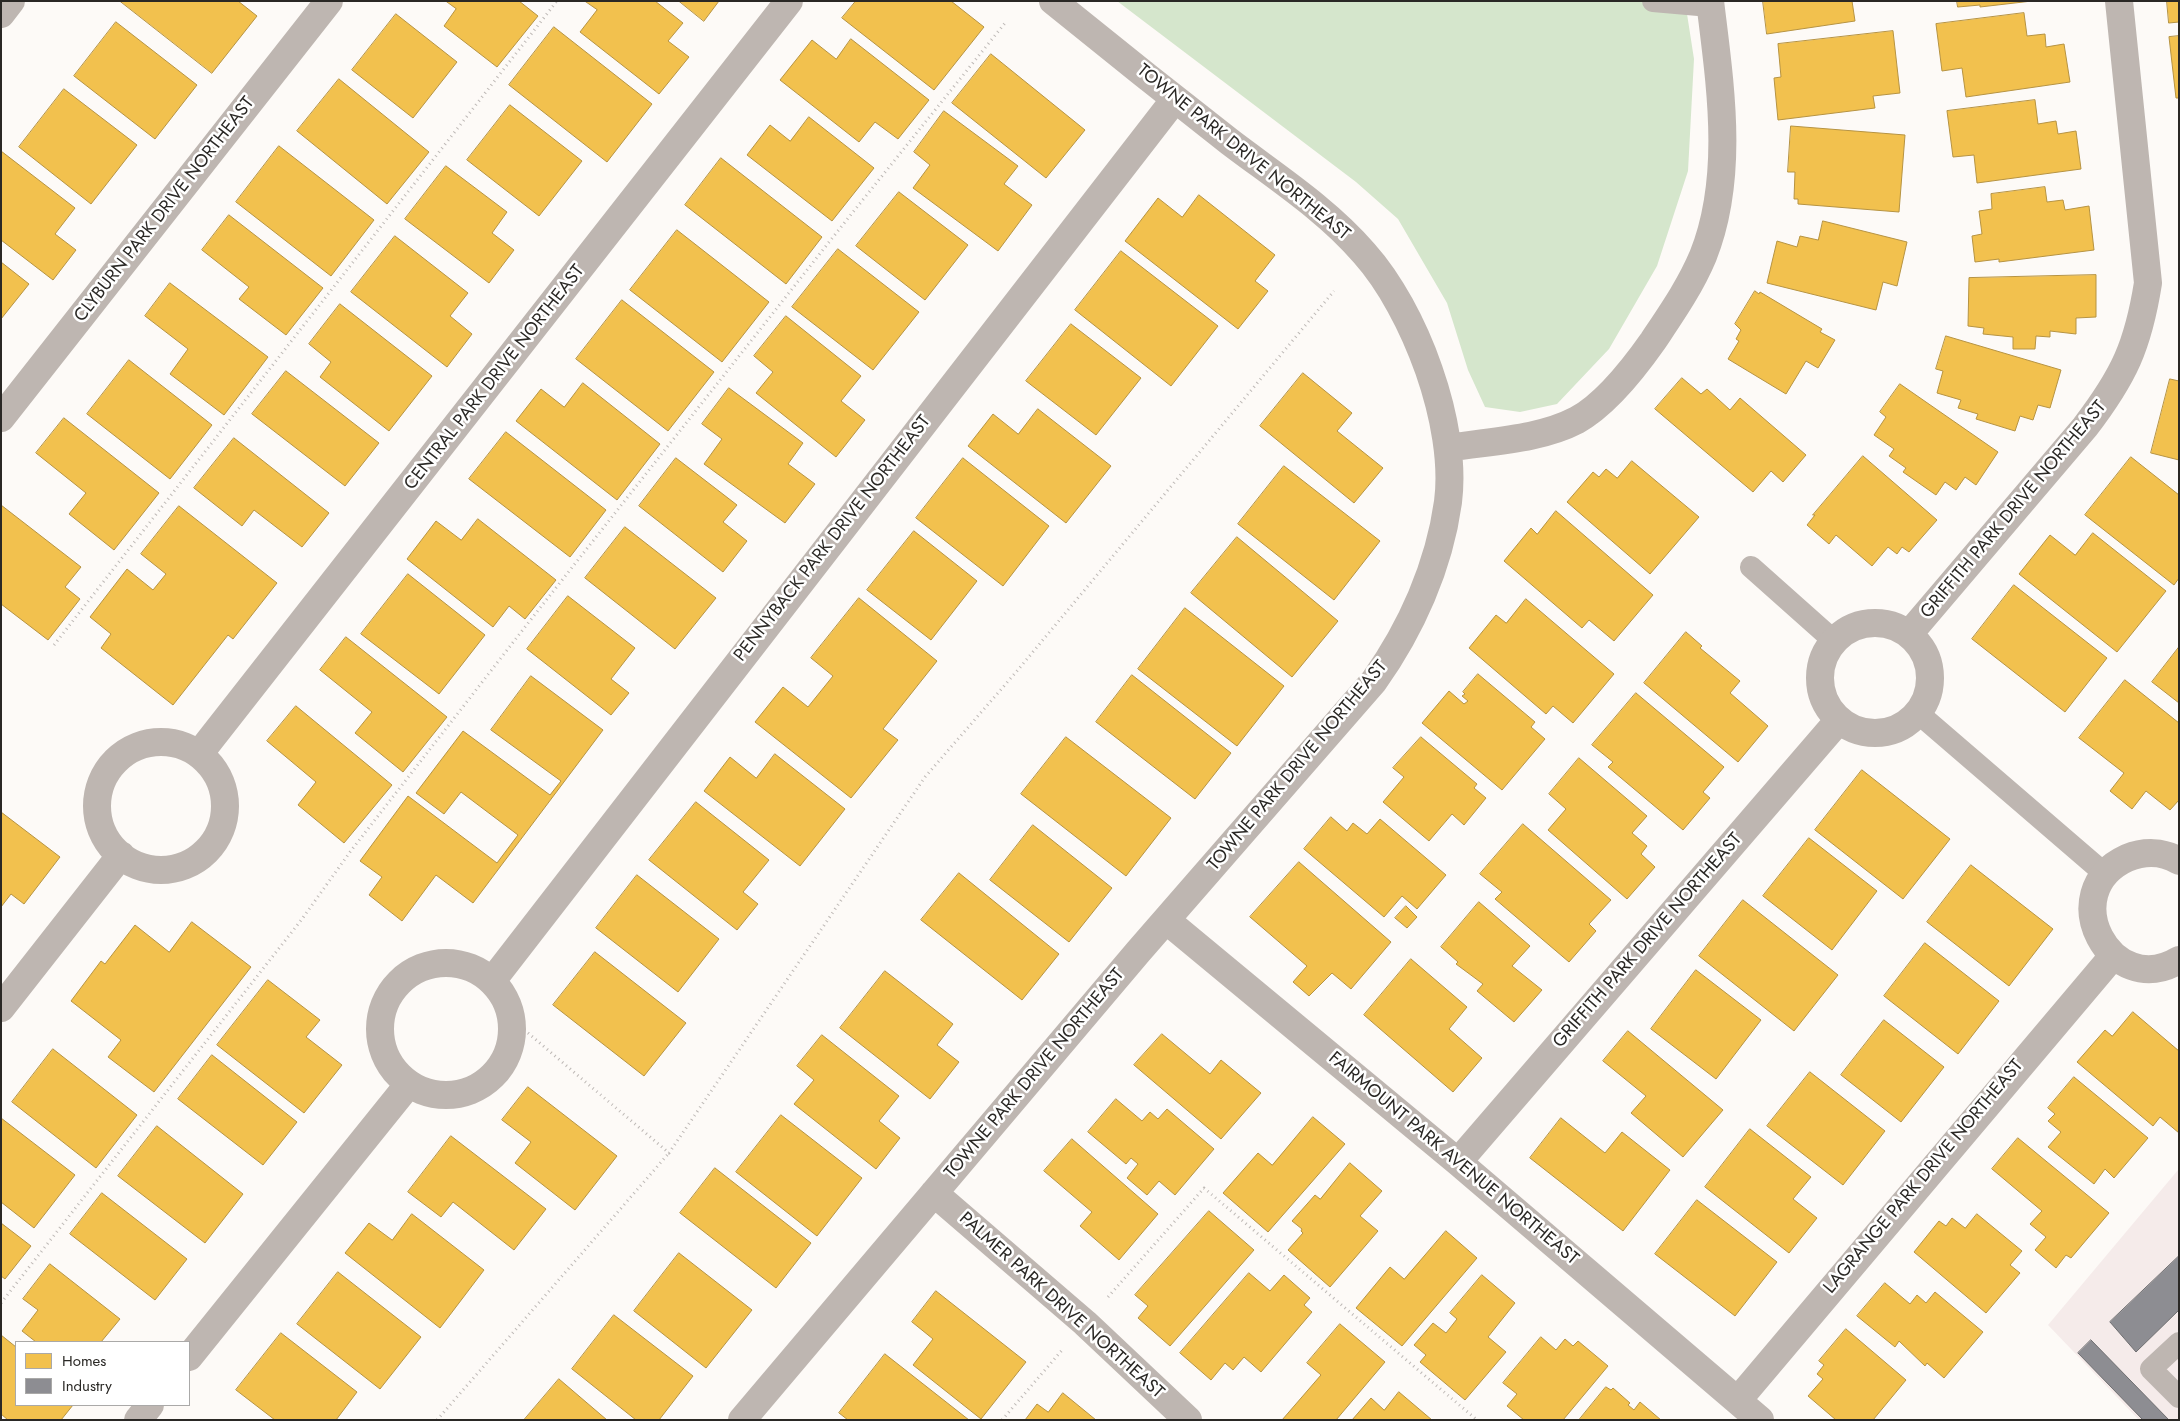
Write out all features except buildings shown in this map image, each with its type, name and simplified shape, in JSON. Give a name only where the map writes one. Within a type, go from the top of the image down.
[{"type":"street","points":[[1,14],[11,1]]},
{"type":"street","name":"CLYBURN PARK DRIVE NORTHEAST","points":[[1,418],[329,1]]},
{"type":"street","name":"CENTRAL PARK DRIVE NORTHEAST","points":[[199,754],[789,1]]},
{"type":"street","name":"TOWNE PARK DRIVE NORTHEAST","points":[[742,1420],[1166,920],[1374,681],[1395,651],[1412,620],[1436,552],[1448,502],[1448,448],[1427,365],[1404,309],[1366,255],[1320,210],[1175,99],[1054,1]]},
{"type":"street","name":"GRIFFITH PARK DRIVE NORTHEAST","points":[[1909,634],[2110,395],[2128,361],[2142,323],[2148,283],[2119,1]]},
{"type":"street","points":[[1448,448],[1545,432],[1578,419],[1609,394],[1638,364],[1684,293],[1703,255],[1720,180],[1723,106],[1710,4]]},
{"type":"street","name":"PENNYBACK PARK DRIVE NORTHEAST","points":[[492,981],[1175,99]]},
{"type":"street","name":"GRIFFITH PARK DRIVE NORTHEAST","points":[[1867,622],[1886,623],[1909,634],[1918,642],[1928,659],[1931,678],[1927,697],[1918,713],[1904,725],[1888,732],[1870,733],[1854,729],[1839,720],[1827,706],[1821,690],[1820,672],[1824,655],[1833,640],[1849,628],[1867,622]]},
{"type":"street","name":"GRIFFITH PARK DRIVE NORTHEAST","points":[[1458,1162],[1839,720]]},
{"type":"street","points":[[153,742],[170,742],[185,746],[199,754],[213,767],[221,783],[226,801],[224,819],[218,837],[206,852],[191,863],[173,869],[155,870],[136,865],[120,856],[109,843],[102,828],[98,812],[98,795],[103,780],[112,765],[137,746],[153,742]]},
{"type":"street","points":[[2179,861],[2172,857],[2154,853],[2136,854],[2119,862],[2105,874],[2096,890],[2092,907],[2094,926],[2101,942],[2113,956],[2130,965],[2150,969],[2170,965],[2179,960]]},
{"type":"street","points":[[1,1008],[120,856]]},
{"type":"street","name":"FAIRMOUNT PARK AVENUE NORTHEAST","points":[[1166,920],[1458,1162],[1760,1420]]},
{"type":"street","name":"LAGRANGE PARK DRIVE NORTHEAST","points":[[1738,1400],[2113,956]]},
{"type":"street","points":[[441,962],[460,964],[477,970],[492,981],[505,999],[512,1019],[511,1041],[504,1062],[490,1079],[472,1091],[450,1096],[428,1094],[408,1085],[393,1070],[382,1051],[379,1029],[382,1008],[393,988],[407,975],[423,966],[441,962]]},
{"type":"street","points":[[190,1356],[408,1085]]},
{"type":"street","name":"PALMER PARK DRIVE NORTHEAST","points":[[934,1193],[1085,1323],[1188,1420]]},
{"type":"street","points":[[138,1420],[149,1406]]},
{"type":"lane","points":[[1654,1],[1710,4]]},
{"type":"lane","points":[[1751,567],[1833,640]]},
{"type":"lane","points":[[1918,713],[2105,874]]},
{"type":"lane","points":[[2179,1343],[2151,1369],[2179,1397]]},
{"type":"path","points":[[54,645],[557,1]]},
{"type":"path","points":[[1,1303],[302,919],[350,852],[525,627],[670,446],[847,219],[1005,23]]},
{"type":"path","points":[[437,1420],[669,1153],[925,777],[1017,671],[1334,291]]},
{"type":"path","points":[[528,1033],[669,1153]]},
{"type":"path","points":[[1107,1298],[1204,1188],[1477,1420]]},
{"type":"path","points":[[1002,1420],[1066,1346]]},
{"type":"shaded area","points":[[2178,1170],[2179,1420],[2139,1420],[2048,1325]]},
{"type":"green space","points":[[1117,1],[1685,1],[1694,59],[1688,171],[1657,266],[1609,349],[1557,404],[1520,412],[1485,407],[1468,370],[1447,303],[1398,219],[1356,182]]}]
